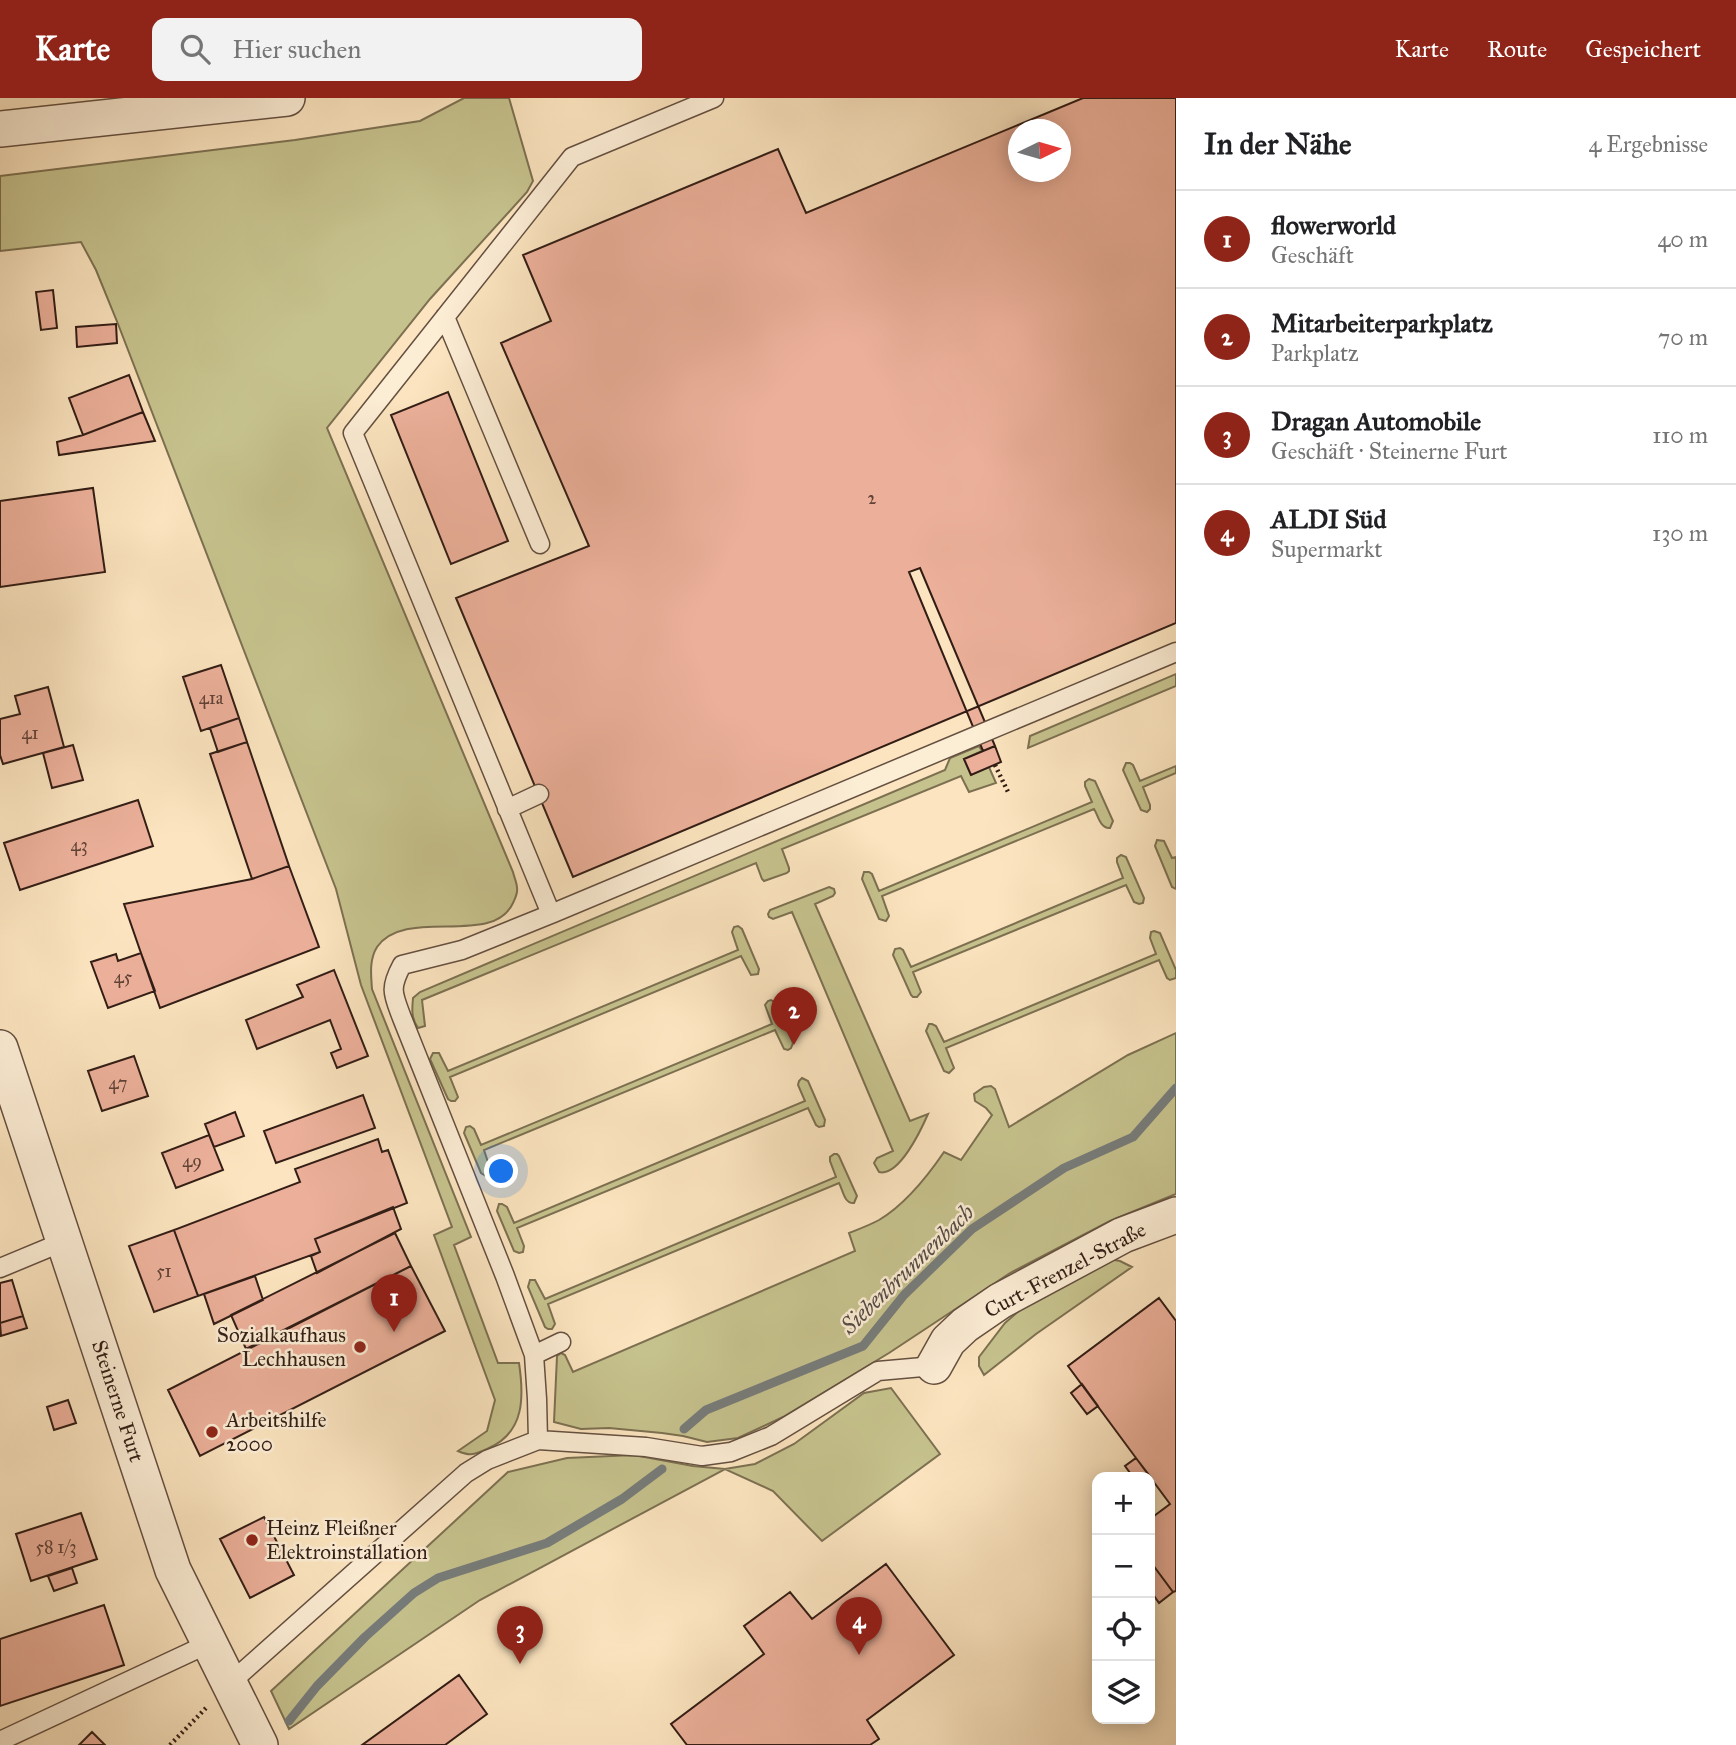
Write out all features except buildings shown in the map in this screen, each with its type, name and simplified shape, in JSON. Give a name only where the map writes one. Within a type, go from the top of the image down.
[{"type":"street","points":[[0,130],[286,98]]},
{"type":"street","name":"Steinerne Furt","points":[[1,1054],[173,1570],[260,1745]]},
{"type":"street","name":"Curt-Frenzel-Straße","points":[[934,1366],[948,1341],[965,1325],[1000,1301],[1123,1235],[1176,1215]]},
{"type":"lane","points":[[551,914],[354,433],[572,157],[714,98]]},
{"type":"lane","points":[[445,317],[540,544]]},
{"type":"lane","points":[[538,1440],[534,1354],[402,1018],[393,989],[402,965],[462,950],[1176,652]]},
{"type":"lane","points":[[507,809],[539,794]]},
{"type":"lane","points":[[0,1268],[65,1241]]},
{"type":"lane","points":[[534,1354],[561,1342]]},
{"type":"lane","points":[[229,1684],[466,1473],[487,1460],[538,1440],[646,1447],[702,1456],[732,1452],[771,1436],[878,1371],[934,1366]]},
{"type":"lane","points":[[0,1741],[210,1643]]},
{"type":"path","points":[[995,765],[1008,792]]},
{"type":"path","points":[[170,1745],[229,1684]]},
{"type":"shaded area","points":[[464,98],[509,98],[533,181],[527,192],[430,299],[327,428],[517,886],[514,901],[502,916],[487,923],[408,929],[390,935],[377,947],[371,968],[372,989],[471,1237],[454,1245],[498,1363],[519,1363],[521,1400],[516,1423],[501,1441],[481,1452],[470,1454],[458,1451],[487,1431],[495,1400],[434,1235],[452,1227],[361,985],[336,889],[118,324],[96,270],[81,242],[0,251],[0,176],[295,140],[420,121]]},
{"type":"shaded area","points":[[1176,674],[1176,686],[1028,748],[1030,736]]},
{"type":"shaded area","points":[[979,746],[982,751],[964,759],[971,775],[989,767],[996,783],[969,792],[961,776],[782,849],[789,868],[787,873],[764,881],[756,863],[422,1000],[425,1026],[418,1028],[416,1024],[412,1013],[413,998],[420,992],[945,770],[950,758]]},
{"type":"shaded area","points":[[1126,763],[1133,765],[1140,781],[1176,766],[1176,773],[1143,787],[1150,805],[1147,812],[1141,810],[1123,770]]},
{"type":"shaded area","points":[[1089,779],[1095,781],[1113,821],[1110,828],[1102,824],[1094,809],[882,896],[889,916],[886,921],[879,919],[862,879],[864,872],[872,874],[879,891],[1092,802],[1085,786]]},
{"type":"shaded area","points":[[1157,840],[1164,841],[1172,858],[1176,857],[1176,889],[1172,887],[1155,846]]},
{"type":"shaded area","points":[[1121,855],[1126,857],[1144,898],[1143,903],[1134,902],[1126,885],[913,972],[921,992],[917,997],[911,995],[893,955],[895,949],[903,950],[911,967],[1123,878],[1117,862]]},
{"type":"shaded area","points":[[829,887],[834,889],[833,896],[815,904],[910,1121],[928,1114],[908,1151],[887,1172],[879,1172],[874,1163],[877,1158],[893,1151],[792,912],[773,919],[768,914],[770,910]]},
{"type":"shaded area","points":[[734,927],[742,929],[759,969],[758,974],[751,975],[741,956],[450,1077],[458,1097],[455,1101],[448,1099],[430,1059],[433,1053],[439,1053],[448,1071],[738,950],[732,932]]},
{"type":"shaded area","points":[[1151,932],[1160,933],[1176,970],[1176,978],[1167,978],[1159,960],[946,1048],[954,1068],[949,1073],[944,1071],[926,1031],[929,1024],[936,1026],[944,1042],[1156,954],[1150,938]]},
{"type":"shaded area","points":[[771,1000],[776,1003],[793,1043],[788,1050],[784,1049],[775,1030],[484,1150],[491,1171],[486,1176],[481,1173],[464,1133],[466,1127],[474,1129],[481,1145],[772,1024],[765,1005]]},
{"type":"shaded area","points":[[1176,1033],[1176,1194],[1110,1221],[1010,1273],[889,1353],[783,1417],[738,1438],[707,1442],[662,1433],[609,1428],[581,1429],[554,1422],[557,1356],[561,1353],[565,1355],[573,1372],[855,1251],[849,1233],[879,1220],[898,1206],[923,1180],[944,1152],[961,1160],[992,1115],[975,1101],[974,1094],[984,1087],[991,1086],[995,1089],[1009,1127],[1128,1055]]},
{"type":"shaded area","points":[[802,1078],[808,1081],[825,1120],[824,1126],[816,1125],[808,1108],[517,1228],[524,1246],[523,1252],[514,1251],[497,1211],[499,1204],[507,1207],[514,1223],[805,1101],[798,1085]]},
{"type":"shaded area","points":[[834,1154],[839,1156],[857,1196],[854,1203],[846,1199],[839,1183],[548,1304],[555,1324],[552,1329],[545,1327],[528,1287],[530,1280],[535,1280],[545,1299],[836,1177],[830,1161]]},
{"type":"shaded area","points":[[1109,1259],[1132,1267],[1036,1334],[984,1375],[979,1366],[979,1357],[1005,1323],[1027,1304]]},
{"type":"shaded area","points":[[891,1388],[940,1454],[822,1541],[773,1491],[725,1469],[755,1464],[794,1444],[864,1393]]},
{"type":"shaded area","points":[[634,1455],[725,1469],[480,1600],[289,1729],[271,1691],[508,1472],[567,1458]]},
{"type":"waterway","name":"Siebenbrunnenbach","points":[[684,1429],[706,1410],[863,1346],[904,1295],[972,1229],[1064,1168],[1133,1137],[1176,1088]]},
{"type":"waterway","name":"Siebenbrunnenbach","points":[[289,1721],[317,1686],[365,1637],[414,1593],[438,1578],[547,1543],[622,1499],[662,1469]]},
{"type":"place","name":"Mitarbeiterparkplatz","points":[[794,1045]]},
{"type":"place","name":"flowerworld","points":[[394,1332]]},
{"type":"place","name":"Sozialkaufhaus Lechhausen","points":[[360,1347]]},
{"type":"place","name":"Arbeitshilfe 2000","points":[[212,1432]]},
{"type":"place","name":"Heinz Fleißner Elektroinstallation","points":[[252,1540]]},
{"type":"place","name":"ALDI Süd","points":[[859,1655]]},
{"type":"place","name":"Dragan Automobile","points":[[520,1664]]}]
